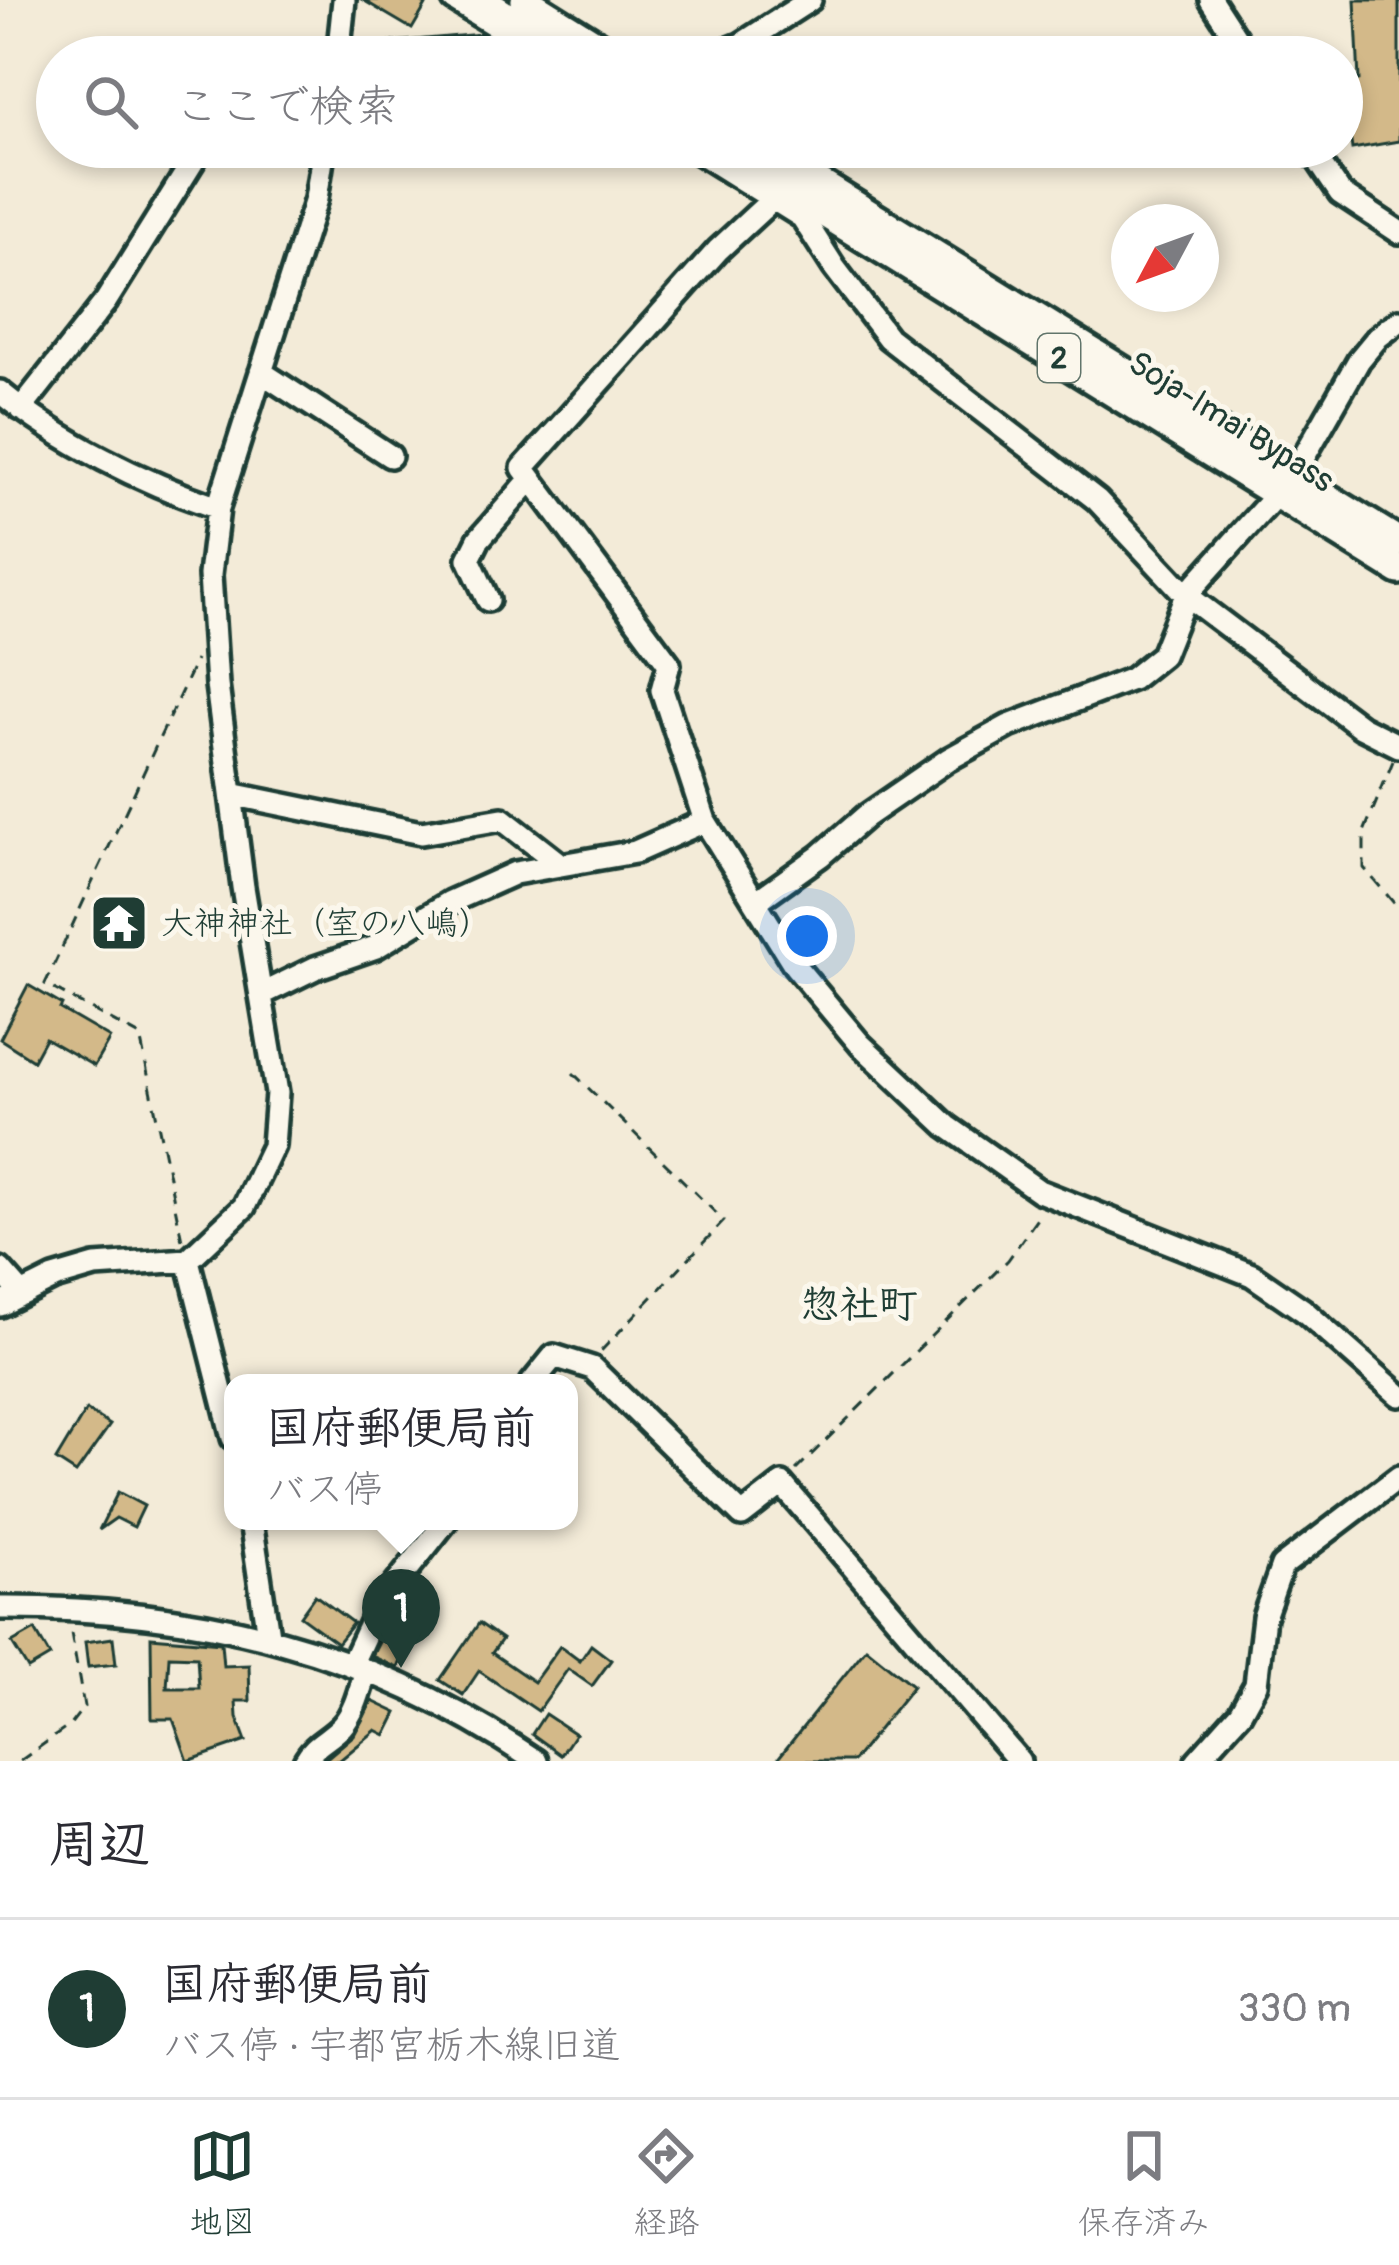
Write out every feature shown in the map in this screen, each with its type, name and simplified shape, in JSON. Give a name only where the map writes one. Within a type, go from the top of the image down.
[{"type":"main road","points":[[481,0],[524,36]]},
{"type":"main road","points":[[525,0],[582,36]]},
{"type":"main road","name":"Soja-Imai Bypass","points":[[753,168],[1286,484],[1399,542]]},
{"type":"main road","name":"Soja-Imai Bypass","points":[[794,168],[1286,484],[1399,570]]},
{"type":"street","points":[[340,36],[344,0]]},
{"type":"street","points":[[454,0],[520,36]]},
{"type":"street","points":[[754,36],[810,0]]},
{"type":"street","points":[[1211,0],[1234,36]]},
{"type":"street","points":[[21,409],[106,302],[189,168]]},
{"type":"street","points":[[0,1306],[54,1278],[95,1266],[188,1260],[244,1207],[273,1146],[277,1093],[231,794],[210,575],[218,508],[316,199],[321,168]]},
{"type":"street","points":[[724,168],[802,218],[888,338],[1097,500],[1186,595],[1361,728],[1399,747]]},
{"type":"street","points":[[1323,168],[1340,193],[1399,232]]},
{"type":"street","points":[[773,199],[718,250],[523,468],[669,664],[662,690],[705,821],[795,966],[860,1044],[947,1126],[1019,1178],[1053,1196],[1252,1275],[1303,1310],[1399,1395]]},
{"type":"street","points":[[757,901],[949,759],[1009,726],[1132,679],[1162,655],[1186,595],[1286,484],[1359,360],[1399,321]]},
{"type":"street","points":[[261,372],[390,456]]},
{"type":"street","points":[[0,392],[21,409],[157,484],[218,508]]},
{"type":"street","points":[[488,600],[469,559],[479,539],[531,479]]},
{"type":"street","points":[[231,794],[421,833],[502,820],[561,865]]},
{"type":"street","points":[[262,994],[315,968],[376,947],[450,902],[515,873],[635,852],[705,821]]},
{"type":"street","points":[[188,1260],[224,1402]]},
{"type":"street","points":[[0,1269],[22,1294]]},
{"type":"street","points":[[539,1374],[554,1355],[587,1366],[742,1515],[782,1484],[1019,1761]]},
{"type":"street","points":[[1197,1761],[1240,1713],[1256,1684],[1264,1617],[1282,1566],[1399,1477]]},
{"type":"street","points":[[252,1530],[268,1635]]},
{"type":"street","points":[[305,1761],[311,1749],[342,1726],[352,1710],[358,1668],[378,1607],[439,1530]]},
{"type":"street","points":[[0,1608],[158,1616],[268,1635],[448,1706],[536,1761]]},
{"type":"path","points":[[188,1260],[140,1036],[45,984],[212,626]]},
{"type":"path","points":[[1399,747],[1364,832],[1364,868],[1399,909]]},
{"type":"path","points":[[573,1073],[724,1221],[587,1366]]},
{"type":"path","points":[[782,1484],[1008,1260],[1053,1196]]},
{"type":"path","points":[[20,1761],[69,1726],[84,1707],[66,1608]]},
{"type":"building","points":[[363,0],[417,0],[426,5],[412,29]]},
{"type":"building","points":[[1355,0],[1399,0],[1399,141],[1363,147],[1363,36],[1357,36]]},
{"type":"building","points":[[28,985],[110,1038],[94,1066],[45,1038],[33,1060],[0,1039]]},
{"type":"building","points":[[86,1410],[110,1425],[76,1473],[56,1460]]},
{"type":"building","points":[[118,1492],[144,1506],[134,1527],[116,1518],[99,1530]]},
{"type":"building","points":[[315,1595],[353,1623],[337,1643],[300,1616]]},
{"type":"building","points":[[396,1608],[425,1621],[398,1668],[372,1656]]},
{"type":"building","points":[[479,1623],[502,1639],[492,1653],[534,1682],[560,1646],[580,1661],[591,1645],[611,1660],[592,1686],[568,1669],[538,1711],[479,1671],[463,1695],[440,1680]]},
{"type":"building","points":[[35,1630],[50,1656],[28,1669],[12,1643]]},
{"type":"building","points":[[151,1637],[221,1643],[223,1666],[249,1665],[250,1701],[236,1701],[246,1741],[188,1761],[173,1719],[152,1719]],"holes":[[[169,1656],[197,1657],[199,1688],[167,1688]]]},
{"type":"building","points":[[113,1638],[116,1664],[88,1667],[85,1642]]},
{"type":"building","points":[[866,1648],[913,1686],[853,1761],[776,1761]]},
{"type":"building","points":[[372,1701],[397,1713],[386,1735],[376,1730],[339,1761],[323,1761],[354,1735]]},
{"type":"building","points":[[545,1714],[575,1734],[561,1755],[532,1734]]},
{"type":"place","name":"大神神社（室の八嶋）","points":[[119,923]]},
{"type":"place","name":"国府郵便局前","points":[[401,1668]]},
{"type":"district","name":"惣社町","points":[[859,1304]]}]
